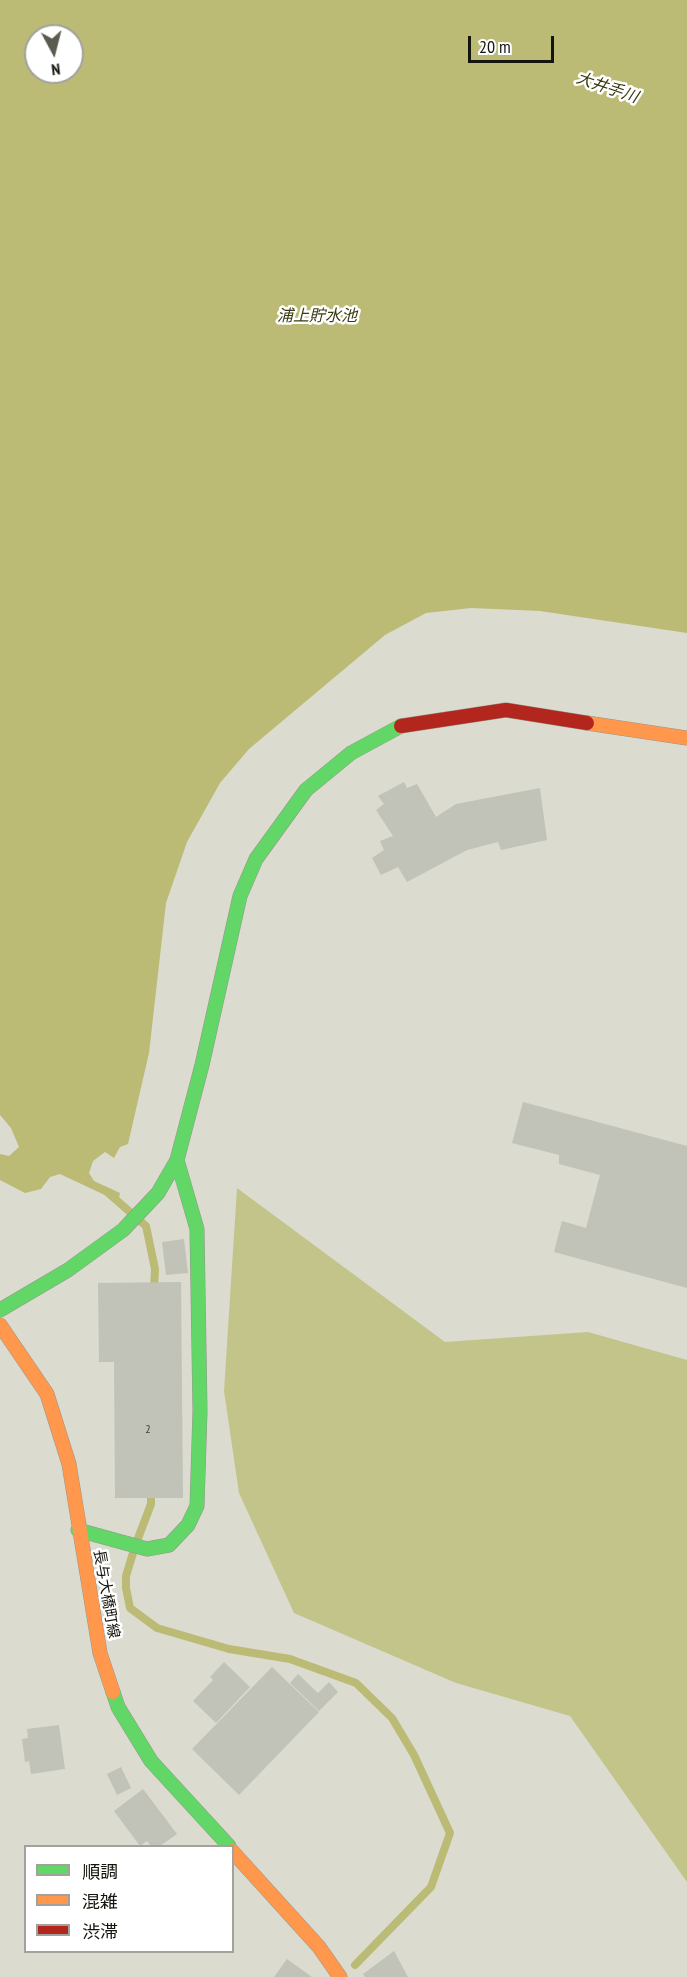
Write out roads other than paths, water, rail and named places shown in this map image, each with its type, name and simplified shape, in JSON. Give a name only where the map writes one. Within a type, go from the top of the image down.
[{"type":"street","points":[[0,1310],[68,1270],[123,1230],[149,1203],[177,1160],[202,1065],[240,896],[256,859],[306,790],[324,775],[351,753],[400,726],[506,710],[687,738]]},
{"type":"street","points":[[78,1530],[147,1549],[169,1545],[188,1525],[197,1506],[200,1411],[197,1229],[177,1160]]},
{"type":"street","name":"長与大橋町線","points":[[0,1325],[47,1394],[69,1464],[78,1530],[100,1653],[118,1707],[152,1761],[228,1845]]},
{"type":"street","points":[[234,1853],[319,1947],[340,1977]]},
{"type":"water","name":"浦上貯水池","points":[[0,0],[687,0],[687,633],[540,611],[471,608],[426,613],[385,635],[249,749],[220,783],[187,842],[166,903],[149,1053],[128,1144],[120,1147],[114,1158],[105,1152],[93,1161],[89,1173],[94,1181],[120,1193],[119,1198],[109,1197],[60,1174],[50,1177],[41,1189],[25,1193],[0,1180],[0,1154],[9,1156],[19,1147],[11,1128],[0,1115]]},
{"type":"waterway","points":[[106,1191],[130,1212]]},
{"type":"waterway","points":[[140,1221],[146,1226],[155,1269],[154,1291]]},
{"type":"waterway","points":[[137,1541],[151,1504],[151,1487]]},
{"type":"waterway","points":[[133,1553],[126,1576],[130,1608],[157,1628],[229,1649],[290,1659],[356,1683],[392,1718],[414,1755],[450,1833],[431,1887],[355,1965]]},
{"type":"water label","name":"大井手川","points":[[607,88]]}]
